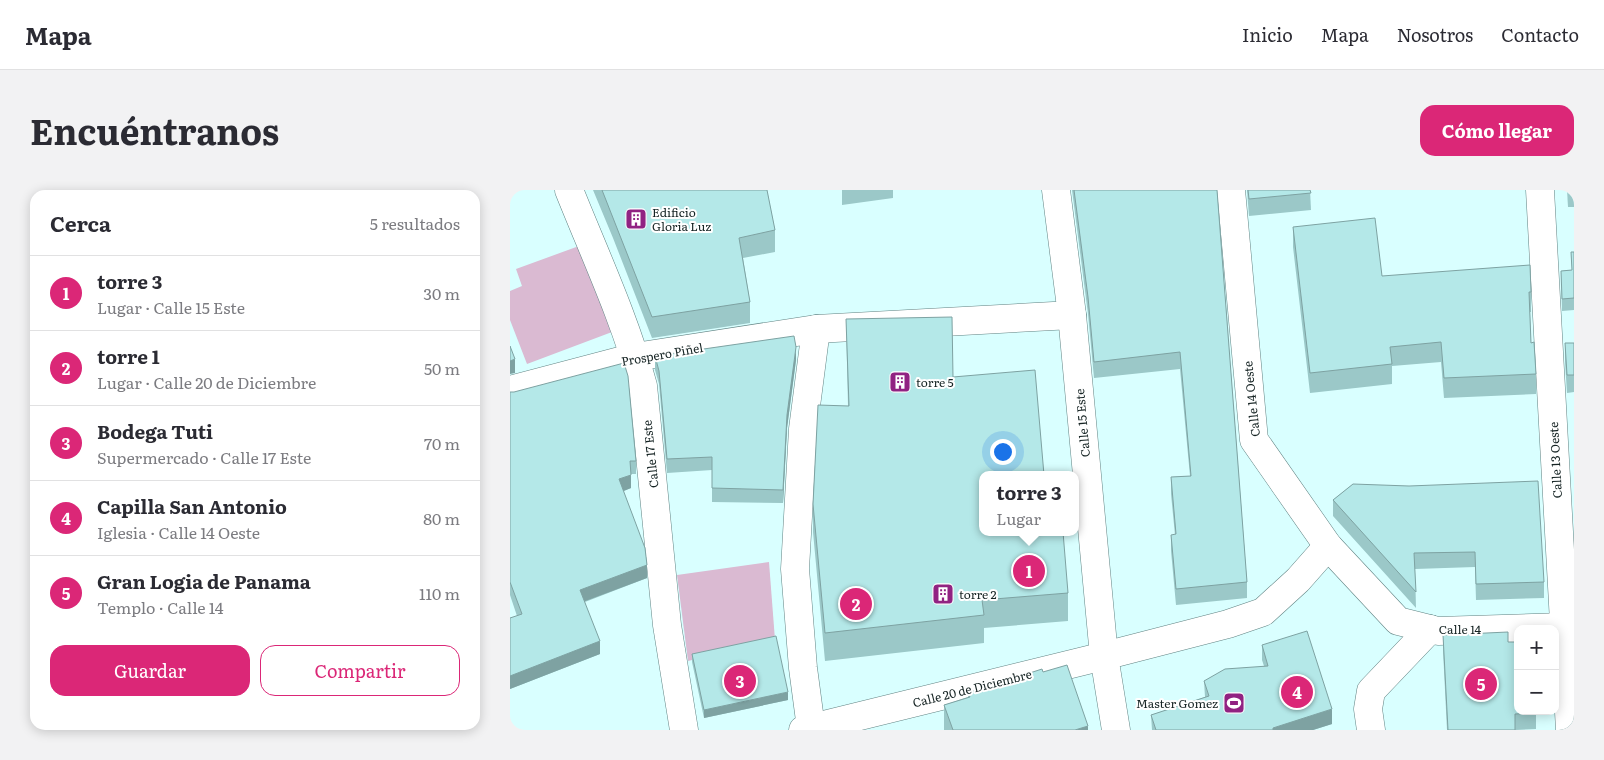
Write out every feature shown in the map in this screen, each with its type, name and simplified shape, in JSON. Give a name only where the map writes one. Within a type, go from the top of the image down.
[{"type":"street","name":"Calle 17 Este","points":[[569,190],[615,302],[635,357],[643,386],[667,624],[684,730]]},
{"type":"street","name":"Calle 15 Este","points":[[1056,190],[1072,315],[1104,656],[1116,730]]},
{"type":"street","name":"Calle 14 Oeste","points":[[1231,190],[1254,440],[1328,546]]},
{"type":"street","name":"Calle 13 Oeste","points":[[1540,190],[1568,586],[1565,627],[1571,701],[1570,730]]},
{"type":"street","name":"Prospero Piñel","points":[[510,390],[635,357],[816,329],[1072,315]]},
{"type":"street","points":[[807,729],[795,569],[803,429],[816,329]]},
{"type":"street","name":"Calle 20 de Diciembre","points":[[807,729],[1104,656],[1228,624],[1263,612],[1298,580],[1328,546]]},
{"type":"street","name":"Calle 14","points":[[1328,546],[1398,621],[1438,631],[1565,627]]},
{"type":"street","points":[[1371,730],[1368,709],[1371,692],[1430,629]]},
{"type":"shaded area","points":[[579,246],[612,332],[527,364],[510,320],[510,291],[522,286],[516,269]]},
{"type":"shaded area","points":[[769,562],[775,640],[688,661],[677,575]]},
{"type":"building","points":[[602,190],[767,190],[775,230],[739,238],[750,302],[652,317]]},
{"type":"building","points":[[1074,190],[1217,190],[1247,582],[1176,589],[1171,535],[1176,534],[1171,477],[1191,476],[1180,352],[1094,362],[1088,297]]},
{"type":"building","points":[[1248,190],[1310,190],[1311,193],[1249,199]]},
{"type":"building","points":[[1375,218],[1382,276],[1530,265],[1531,343],[1534,342],[1536,374],[1444,378],[1441,342],[1390,347],[1392,364],[1310,373],[1293,227]]},
{"type":"building","points":[[1571,252],[1574,252],[1574,298],[1562,299],[1561,271],[1572,270]]},
{"type":"building","points":[[952,317],[953,377],[1035,370],[1044,471],[979,471],[979,536],[1063,536],[1068,593],[982,600],[984,615],[825,633],[813,504],[818,405],[849,406],[846,319]]},
{"type":"building","points":[[794,336],[796,347],[787,415],[783,490],[712,488],[712,457],[667,459],[659,371],[655,356]]},
{"type":"building","points":[[1565,343],[1574,343],[1574,375],[1567,375]]},
{"type":"building","points":[[510,346],[515,359],[510,361]]},
{"type":"building","points":[[624,363],[628,376],[636,461],[630,461],[631,475],[619,479],[645,548],[647,565],[580,590],[600,641],[510,676],[510,618],[522,614],[510,582],[510,392]]},
{"type":"building","points":[[1538,481],[1544,582],[1476,584],[1475,552],[1414,553],[1416,592],[1333,500],[1353,484],[1409,486]]},
{"type":"building","points":[[1307,631],[1332,709],[1273,728],[1273,730],[1156,730],[1151,715],[1209,696],[1204,681],[1225,669],[1268,666],[1262,645]]},
{"type":"building","points":[[1508,632],[1508,642],[1514,642],[1515,730],[1448,730],[1443,635]]},
{"type":"building","points":[[776,636],[788,692],[704,710],[692,654]]},
{"type":"building","points":[[1067,665],[1088,726],[1075,730],[953,730],[944,705],[970,697],[968,693],[1042,669],[1043,672]]},
{"type":"place","name":"Edificio Gloria Luz","points":[[636,219]]},
{"type":"place","name":"torre 5","points":[[900,382]]},
{"type":"place","name":"torre 3","points":[[1029,571]]},
{"type":"place","name":"torre 2","points":[[943,594]]},
{"type":"place","name":"torre 1","points":[[856,604]]},
{"type":"place","name":"Bodega Tuti","points":[[740,681]]},
{"type":"place","name":"Gran Logia de Panama","points":[[1481,684]]},
{"type":"place","name":"Capilla San Antonio","points":[[1297,692]]},
{"type":"place","name":"Master Gomez","points":[[1234,703]]}]
